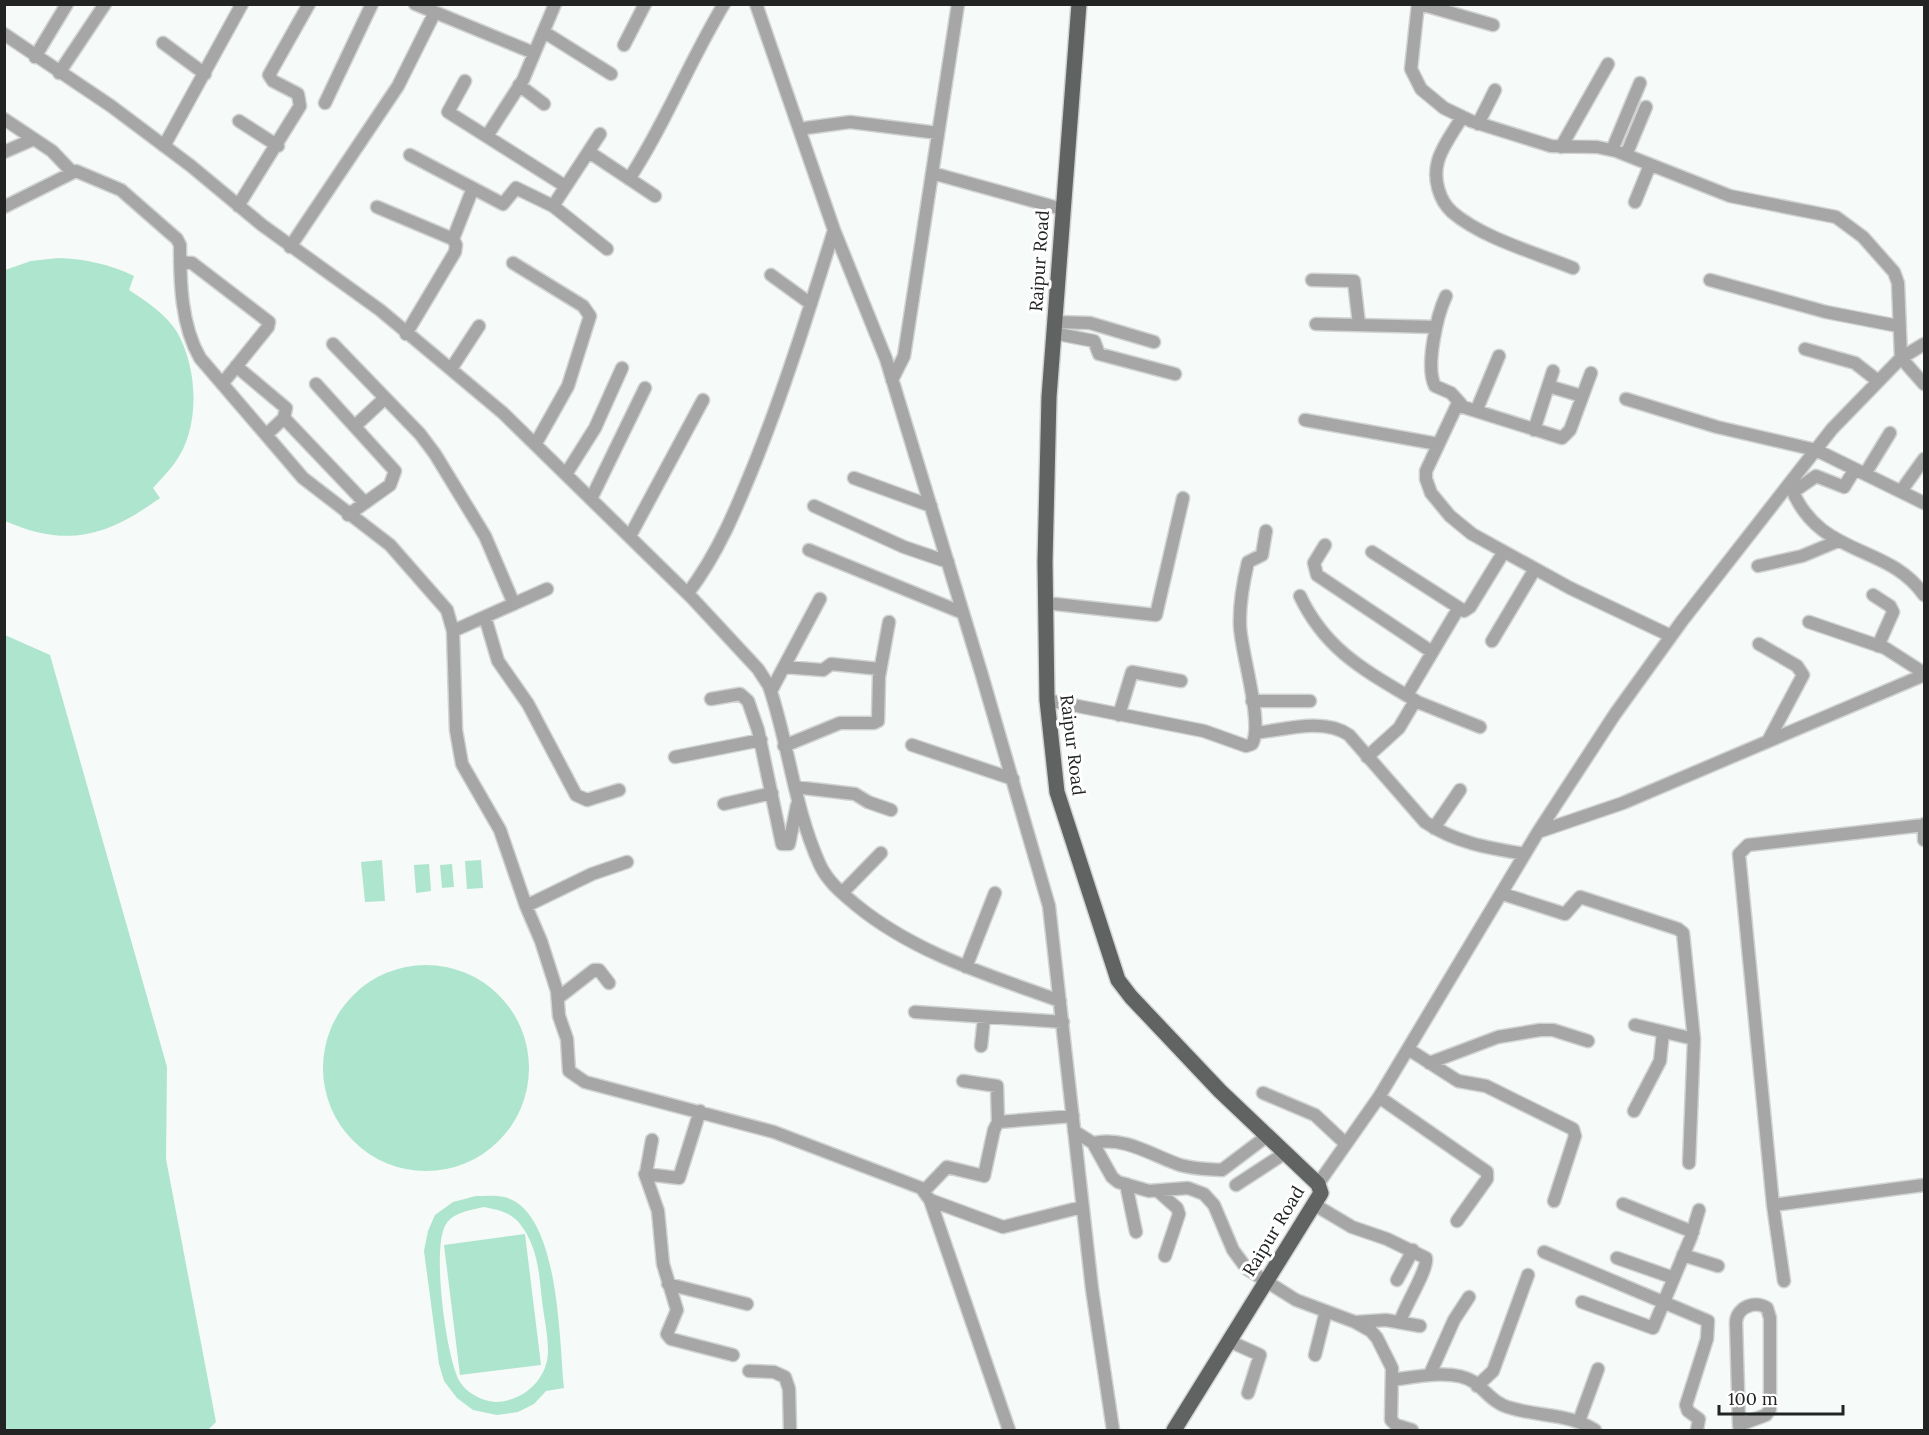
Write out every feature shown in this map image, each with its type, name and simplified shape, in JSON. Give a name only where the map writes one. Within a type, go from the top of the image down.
[{"type":"main road","name":"Raipur Road","points":[[1079,4],[1049,397],[1047,700],[1057,792],[1118,980],[1181,1050],[1318,1184],[1321,1193],[1174,1431]]},
{"type":"street","points":[[35,57],[68,4]]},
{"type":"street","points":[[59,73],[105,4]]},
{"type":"street","points":[[164,146],[242,4]]},
{"type":"street","points":[[238,206],[278,146],[301,100],[298,94],[273,81],[269,72],[309,4]]},
{"type":"street","points":[[325,103],[372,4]]},
{"type":"street","points":[[416,4],[434,14],[534,53]]},
{"type":"street","points":[[487,136],[519,86],[555,4]]},
{"type":"street","points":[[624,45],[645,4]]},
{"type":"street","points":[[629,179],[655,139],[688,67],[724,4]]},
{"type":"street","points":[[756,4],[834,230],[886,359],[1013,779],[1048,906],[1063,1022],[1082,1207],[1113,1431]]},
{"type":"street","points":[[763,4],[884,340],[886,359]]},
{"type":"street","points":[[892,380],[904,356],[958,4]]},
{"type":"street","points":[[1493,25],[1419,4],[1410,59],[1413,78],[1426,96],[1478,124],[1561,147],[1612,150],[1724,195],[1827,215],[1844,221],[1863,237],[1896,278],[1901,358],[1924,384]]},
{"type":"street","points":[[290,247],[398,86],[434,14]]},
{"type":"street","points":[[544,32],[611,74]]},
{"type":"street","points":[[4,34],[164,146],[290,247],[348,286],[450,369],[536,443],[688,593],[758,669],[771,691],[796,793],[820,867],[842,893],[867,914],[916,945],[966,967],[1060,1001]]},
{"type":"street","points":[[163,43],[205,74]]},
{"type":"street","points":[[1561,147],[1608,64]]},
{"type":"street","points":[[465,81],[448,112],[565,186]]},
{"type":"street","points":[[1612,150],[1640,83]]},
{"type":"street","points":[[519,86],[544,104]]},
{"type":"street","points":[[1478,124],[1495,90]]},
{"type":"street","points":[[1626,155],[1646,107]]},
{"type":"street","points":[[1462,117],[1438,162],[1437,181],[1443,202],[1451,211],[1481,230],[1573,268]]},
{"type":"street","points":[[4,119],[52,151],[72,172]]},
{"type":"street","points":[[239,121],[278,146]]},
{"type":"street","points":[[806,128],[850,122],[938,133]]},
{"type":"street","points":[[553,206],[600,134]]},
{"type":"street","points":[[4,152],[34,139]]},
{"type":"street","points":[[589,152],[655,196]]},
{"type":"street","points":[[410,155],[503,204],[516,188],[553,206],[607,249]]},
{"type":"street","points":[[1635,202],[1650,165]]},
{"type":"street","points":[[4,207],[72,172],[80,172],[112,184],[177,238],[181,290],[191,334],[200,358],[303,478],[348,515],[390,545],[442,602],[447,610],[453,631],[456,730],[462,764],[501,830],[526,906],[541,941],[558,998],[559,1016],[567,1040],[568,1067],[575,1078],[774,1132],[914,1184],[927,1196],[1003,1227],[1027,1223],[1082,1207]]},
{"type":"street","points":[[932,173],[1062,209]]},
{"type":"street","points":[[453,239],[473,188]]},
{"type":"street","points":[[377,207],[453,239],[456,245],[455,252],[406,334]]},
{"type":"street","points":[[688,593],[709,564],[737,507],[773,417],[834,230]]},
{"type":"street","points":[[180,262],[192,263],[268,319],[268,327],[222,384]]},
{"type":"street","points":[[513,263],[583,306],[590,316],[568,386],[536,443]]},
{"type":"street","points":[[771,275],[811,304]]},
{"type":"street","points":[[1312,280],[1354,281],[1359,324]]},
{"type":"street","points":[[1710,280],[1826,312],[1898,326]]},
{"type":"street","points":[[1446,296],[1436,327],[1432,383],[1451,393],[1461,404],[1556,437],[1566,436],[1591,373]]},
{"type":"street","points":[[1054,327],[1090,323],[1154,342]]},
{"type":"street","points":[[1316,324],[1436,327]]},
{"type":"street","points":[[450,369],[479,326]]},
{"type":"street","points":[[1054,327],[1094,341],[1099,354],[1175,374]]},
{"type":"street","points":[[333,344],[420,434],[435,454],[484,536],[514,604]]},
{"type":"street","points":[[1318,1184],[1379,1097],[1503,894],[1538,832],[1615,714],[1671,636],[1791,489],[1816,450],[1901,358],[1924,344]]},
{"type":"street","points":[[1806,349],[1855,363],[1878,381]]},
{"type":"street","points":[[1477,409],[1499,356]]},
{"type":"street","points":[[236,366],[285,406],[287,411],[284,418],[266,435]]},
{"type":"street","points":[[566,474],[595,428],[622,368]]},
{"type":"street","points":[[1534,430],[1553,371]]},
{"type":"street","points":[[316,384],[395,471],[390,485],[348,515]]},
{"type":"street","points":[[1548,386],[1582,396]]},
{"type":"street","points":[[591,499],[645,388]]},
{"type":"street","points":[[355,426],[384,399]]},
{"type":"street","points":[[1626,399],[1708,424],[1816,450],[1924,503]]},
{"type":"street","points":[[630,536],[704,400]]},
{"type":"street","points":[[1461,404],[1455,408],[1426,474],[1431,493],[1460,525],[1503,553],[1671,636]]},
{"type":"street","points":[[284,418],[365,503]]},
{"type":"street","points":[[1305,420],[1438,444]]},
{"type":"street","points":[[1791,489],[1816,476],[1844,486],[1860,472],[1890,433]]},
{"type":"street","points":[[1901,491],[1924,459]]},
{"type":"street","points":[[854,478],[931,506]]},
{"type":"street","points":[[1791,489],[1802,512],[1838,541],[1905,574],[1924,595]]},
{"type":"street","points":[[1046,603],[1156,615],[1183,498]]},
{"type":"street","points":[[814,506],[903,547],[948,562]]},
{"type":"street","points":[[1047,700],[1204,731],[1246,746],[1253,743],[1255,733],[1241,635],[1240,602],[1248,562],[1262,554],[1266,531]]},
{"type":"street","points":[[1758,566],[1802,556],[1838,541]]},
{"type":"street","points":[[1325,545],[1314,563],[1317,575],[1432,652]]},
{"type":"street","points":[[809,550],[963,613]]},
{"type":"street","points":[[1372,552],[1458,609],[1464,610],[1470,607],[1503,553]]},
{"type":"street","points":[[1492,641],[1535,569]]},
{"type":"street","points":[[453,631],[547,589]]},
{"type":"street","points":[[1873,595],[1890,606],[1893,612],[1878,646]]},
{"type":"street","points":[[1300,596],[1309,614],[1327,639],[1360,667],[1411,698],[1480,727]]},
{"type":"street","points":[[771,691],[819,599]]},
{"type":"street","points":[[1367,757],[1400,728],[1432,652],[1458,609]]},
{"type":"street","points":[[485,617],[498,661],[528,704],[576,795],[587,800],[619,790]]},
{"type":"street","points":[[784,746],[840,723],[877,722],[880,716],[880,669],[889,622]]},
{"type":"street","points":[[1809,622],[1878,646],[1924,674]]},
{"type":"street","points":[[1759,644],[1799,668],[1803,675],[1768,741]]},
{"type":"street","points":[[784,667],[824,670],[831,664],[880,669]]},
{"type":"street","points":[[1119,715],[1132,672],[1181,681]]},
{"type":"street","points":[[1538,832],[1623,802],[1924,674]]},
{"type":"street","points":[[711,699],[737,695],[744,697],[754,716],[761,740],[780,840],[785,845],[792,839],[796,793]]},
{"type":"street","points":[[1252,701],[1310,701]]},
{"type":"street","points":[[1255,733],[1331,726],[1348,735],[1404,800],[1434,828],[1464,843],[1525,854]]},
{"type":"street","points":[[675,757],[761,740]]},
{"type":"street","points":[[912,745],[1013,779]]},
{"type":"street","points":[[1434,828],[1460,790]]},
{"type":"street","points":[[724,804],[772,793]]},
{"type":"street","points":[[796,793],[859,795],[868,802],[891,810]]},
{"type":"street","points":[[1784,1281],[1773,1205],[1739,854],[1748,845],[1924,825],[1924,840]]},
{"type":"street","points":[[842,893],[881,853]]},
{"type":"street","points":[[526,906],[592,874],[627,862]]},
{"type":"street","points":[[966,967],[995,893]]},
{"type":"street","points":[[1503,894],[1564,914],[1580,897],[1681,930],[1685,939],[1694,1039],[1689,1163]]},
{"type":"street","points":[[558,998],[594,970],[598,970],[609,983]]},
{"type":"street","points":[[915,1012],[1063,1022]]},
{"type":"street","points":[[981,1046],[984,1018]]},
{"type":"street","points":[[1635,1026],[1694,1039]]},
{"type":"street","points":[[1429,1062],[1498,1037],[1540,1030],[1552,1030],[1588,1041]]},
{"type":"street","points":[[1634,1111],[1660,1060],[1664,1032]]},
{"type":"street","points":[[1408,1049],[1458,1081],[1486,1086],[1573,1129],[1575,1137],[1554,1201]]},
{"type":"street","points":[[927,1196],[947,1167],[984,1176],[994,1130],[998,1122],[997,1086],[963,1081]]},
{"type":"street","points":[[1263,1093],[1315,1115],[1346,1144]]},
{"type":"street","points":[[1379,1097],[1487,1172],[1487,1179],[1457,1221]]},
{"type":"street","points":[[646,1173],[675,1180],[679,1178],[700,1111]]},
{"type":"street","points":[[998,1122],[1073,1116]]},
{"type":"street","points":[[1074,1131],[1093,1143],[1112,1177],[1126,1184],[1159,1192],[1188,1188],[1204,1194],[1214,1205],[1239,1259],[1266,1282],[1296,1300],[1354,1322],[1377,1338],[1390,1364],[1392,1380],[1388,1425],[1406,1430]]},
{"type":"street","points":[[1093,1143],[1111,1141],[1128,1144],[1185,1166],[1222,1170],[1267,1136]]},
{"type":"street","points":[[652,1140],[646,1173],[658,1212],[668,1284],[677,1310],[667,1332],[669,1338],[733,1355]]},
{"type":"street","points":[[1236,1185],[1285,1153]]},
{"type":"street","points":[[1126,1184],[1136,1232]]},
{"type":"street","points":[[1773,1205],[1924,1185]]},
{"type":"street","points":[[1159,1192],[1178,1208],[1179,1214],[1165,1256]]},
{"type":"street","points":[[927,1196],[1009,1431]]},
{"type":"street","points":[[1623,1204],[1693,1232]]},
{"type":"street","points":[[1315,1205],[1352,1227],[1413,1250],[1426,1258],[1427,1266],[1407,1301],[1400,1322]]},
{"type":"street","points":[[1582,1302],[1651,1329],[1654,1328],[1693,1232],[1699,1210]]},
{"type":"street","points":[[1397,1280],[1413,1250]]},
{"type":"street","points":[[1544,1252],[1706,1319],[1709,1324],[1707,1339],[1686,1405],[1688,1411],[1699,1419],[1697,1431]]},
{"type":"street","points":[[1683,1256],[1718,1266]]},
{"type":"street","points":[[1617,1257],[1674,1278]]},
{"type":"street","points":[[1477,1386],[1493,1371],[1528,1275]]},
{"type":"street","points":[[668,1284],[747,1304]]},
{"type":"street","points":[[1430,1374],[1454,1320],[1468,1298]]},
{"type":"street","points":[[1760,1304],[1767,1308],[1770,1318],[1770,1409],[1766,1415],[1740,1428],[1736,1317],[1745,1308],[1760,1304]]},
{"type":"street","points":[[1315,1355],[1326,1311]]},
{"type":"street","points":[[1354,1322],[1400,1322],[1420,1326]]},
{"type":"street","points":[[1229,1341],[1260,1354],[1248,1393]]},
{"type":"street","points":[[1579,1421],[1598,1369]]},
{"type":"street","points":[[749,1371],[774,1372],[785,1377],[789,1389],[790,1431]]},
{"type":"street","points":[[1392,1380],[1430,1374],[1465,1378],[1493,1400],[1507,1407],[1579,1421],[1595,1431]]},
{"type":"green space","points":[[58,258],[97,263],[134,276],[129,290],[149,303],[177,332],[189,363],[194,398],[189,433],[183,450],[153,488],[160,498],[122,522],[104,530],[67,536],[27,529],[5,521],[5,270],[31,261]]},
{"type":"green space","points":[[5,635],[50,655],[167,1067],[166,1159],[216,1422],[208,1430],[5,1430]]},
{"type":"green space","points":[[382,860],[385,901],[365,902],[361,862]]},
{"type":"green space","points":[[481,860],[483,888],[467,889],[465,861]]},
{"type":"green space","points":[[429,864],[431,891],[416,893],[414,865]]},
{"type":"green space","points":[[452,864],[454,887],[442,888],[440,865]]},
{"type":"green space","points":[[426,965],[446,967],[465,973],[499,995],[521,1029],[527,1048],[529,1068],[527,1088],[521,1107],[499,1141],[465,1163],[446,1169],[426,1171],[406,1169],[387,1163],[353,1141],[331,1107],[325,1088],[323,1068],[325,1048],[331,1029],[353,995],[387,973],[406,967]]},
{"type":"green space","points":[[476,1196],[504,1197],[522,1207],[536,1226],[546,1251],[558,1311],[564,1388],[546,1391],[534,1404],[518,1412],[497,1415],[473,1410],[457,1398],[444,1381],[439,1364],[424,1251],[428,1231],[435,1215],[453,1202]],"holes":[[[484,1207],[513,1217],[531,1242],[538,1270],[548,1345],[544,1371],[532,1387],[515,1398],[495,1402],[475,1396],[460,1382],[450,1351],[440,1280],[441,1239],[448,1221],[462,1212]]]},
{"type":"green space","points":[[525,1234],[541,1365],[460,1375],[444,1245]]}]
